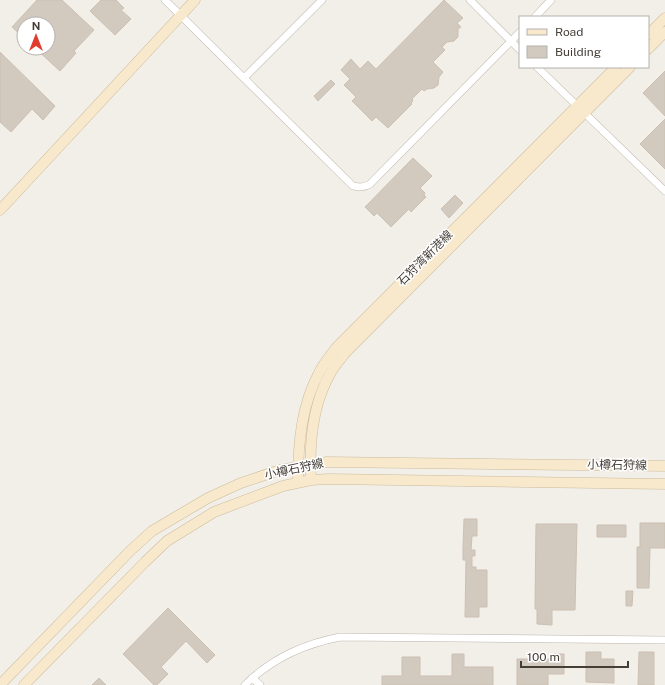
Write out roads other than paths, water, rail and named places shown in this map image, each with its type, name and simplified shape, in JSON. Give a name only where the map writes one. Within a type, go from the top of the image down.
[{"type":"main road","points":[[0,210],[195,0]]},
{"type":"main road","points":[[649,34],[665,18]]},
{"type":"main road","points":[[649,48],[665,32]]},
{"type":"main road","name":"石狩湾新港線","points":[[310,480],[313,419],[330,373],[345,353],[581,109],[615,68]]},
{"type":"main road","name":"石狩湾新港線","points":[[298,483],[302,419],[307,399],[320,370],[336,348],[581,109],[629,68]]},
{"type":"main road","name":"小樽石狩線","points":[[0,685],[130,551],[152,531],[208,498],[241,483],[280,470],[327,462],[665,466]]},
{"type":"main road","name":"小樽石狩線","points":[[24,685],[167,541],[214,512],[283,486],[310,480],[329,479],[665,484]]},
{"type":"street","points":[[164,0],[353,186],[366,187],[370,184],[519,33]]},
{"type":"street","points":[[244,78],[322,0]]},
{"type":"street","points":[[470,0],[519,49]]},
{"type":"street","points":[[536,16],[551,0]]},
{"type":"street","points":[[538,68],[665,191]]},
{"type":"street","points":[[245,685],[252,678],[279,659],[303,646],[340,637],[665,640]]},
{"type":"street","points":[[252,678],[260,685]]}]
